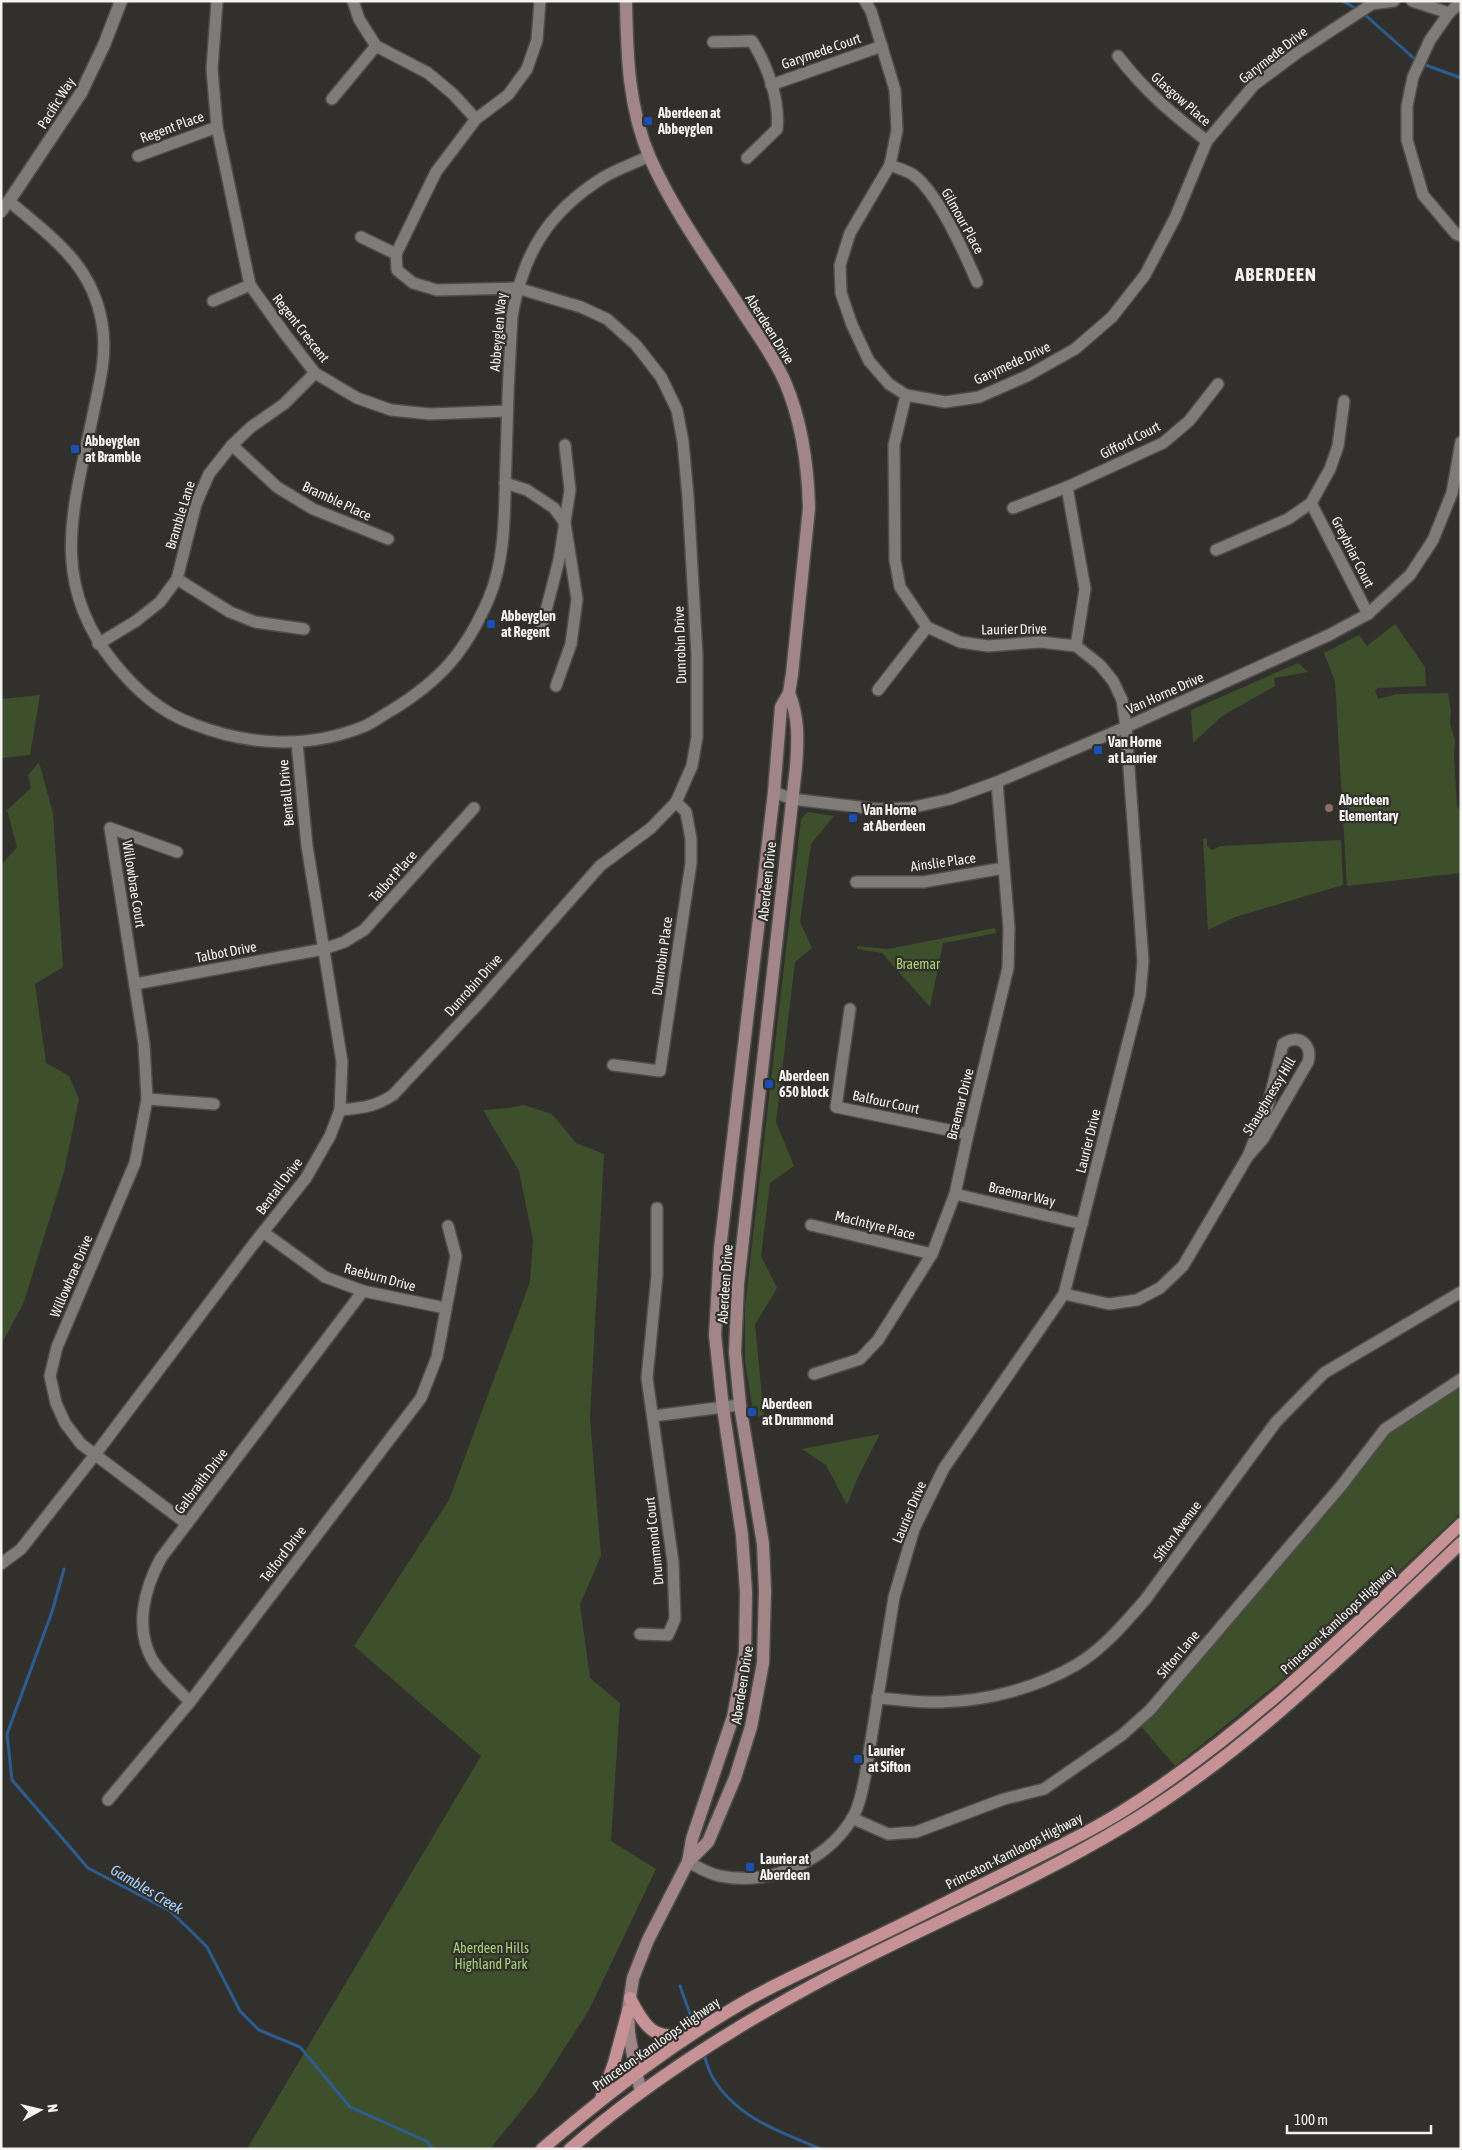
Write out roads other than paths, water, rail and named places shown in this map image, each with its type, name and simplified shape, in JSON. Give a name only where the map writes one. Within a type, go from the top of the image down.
[{"type":"main road","name":"Aberdeen Drive","points":[[626,1],[628,71],[637,119],[649,156],[665,189],[776,364],[795,409],[802,436],[807,466],[808,508],[789,693],[781,707],[774,792],[720,1249],[715,1335],[722,1408],[742,1535],[746,1592],[745,1653],[733,1717],[692,1839],[688,1862],[648,1940],[636,1970],[628,2011],[629,2033],[641,2091]]},
{"type":"main road","name":"Aberdeen Drive","points":[[688,1862],[708,1842],[735,1778],[751,1727],[763,1663],[765,1591],[763,1544],[740,1405],[735,1352],[738,1284],[798,738],[795,709],[789,693]]},
{"type":"main road","name":"Princeton-Kamloops Highway","points":[[542,2149],[600,2100],[636,2073],[708,2024],[753,1997],[1081,1836],[1160,1787],[1214,1748],[1309,1669],[1461,1524]]},
{"type":"main road","name":"Princeton-Kamloops Highway","points":[[570,2149],[641,2091],[706,2046],[864,1958],[1032,1877],[1125,1826],[1167,1799],[1224,1758],[1316,1681],[1461,1543]]},
{"type":"main road","points":[[630,1998],[639,2016],[647,2027],[654,2032],[667,2036],[678,2035],[708,2024]]},
{"type":"main road","points":[[600,2100],[614,2063],[628,2011]]},
{"type":"street","name":"Pacific Way","points":[[1,212],[81,93],[104,45],[121,1]]},
{"type":"street","name":"Regent Crescent","points":[[217,1],[212,70],[217,127],[250,285],[284,334],[315,373],[357,398],[391,410],[430,414],[507,411]]},
{"type":"street","points":[[353,1],[359,19],[376,46],[428,73],[453,94],[476,119]]},
{"type":"street","points":[[361,237],[396,254],[436,172],[476,119],[508,95],[527,69],[537,40],[540,1]]},
{"type":"street","name":"Garymede Drive","points":[[865,1],[882,46],[895,90],[897,130],[890,165],[850,233],[840,265],[841,293],[852,325],[869,362],[889,384],[906,395],[945,402],[979,397],[1028,376],[1075,349],[1112,316],[1145,275],[1175,218],[1207,141],[1254,86],[1297,53],[1372,4],[1394,1]]},
{"type":"street","points":[[1412,1],[1449,13]]},
{"type":"street","points":[[1461,2],[1449,13],[1430,40],[1414,77],[1407,106],[1408,140],[1423,195],[1456,234],[1461,236]]},
{"type":"street","name":"Garymede Court","points":[[713,42],[752,41],[762,56],[771,85],[778,116],[777,129],[747,158]]},
{"type":"street","points":[[332,99],[376,46]]},
{"type":"street","name":"Garymede Court","points":[[771,85],[882,46]]},
{"type":"street","name":"Glasgow Place","points":[[1118,56],[1137,81],[1158,102],[1207,141]]},
{"type":"street","name":"Regent Place","points":[[138,156],[217,127]]},
{"type":"street","name":"Abbeyglen Way","points":[[9,202],[68,252],[91,284],[102,323],[104,361],[72,518],[70,558],[79,603],[98,644],[130,682],[150,701],[178,719],[214,733],[253,741],[297,743],[330,738],[368,725],[421,692],[454,660],[479,620],[493,587],[502,545],[512,316],[517,288],[525,264],[546,228],[572,200],[605,177],[649,156]]},
{"type":"street","name":"Gilmour Place","points":[[890,165],[912,174],[927,188],[937,203],[977,282]]},
{"type":"street","name":"Dunrobin Drive","points":[[340,1110],[369,1108],[393,1095],[480,1002],[600,866],[651,828],[676,802],[692,766],[697,737],[697,656],[683,442],[677,410],[660,377],[636,345],[607,319],[580,307],[517,288],[437,290],[429,288],[413,283],[397,270],[396,254]]},
{"type":"street","points":[[213,301],[250,285]]},
{"type":"street","name":"Bramble Lane","points":[[98,644],[136,621],[160,602],[177,579],[198,499],[209,474],[232,445],[251,427],[284,404],[315,373]]},
{"type":"street","name":"Gifford Court","points":[[1012,508],[1067,487],[1163,443],[1189,421],[1218,384]]},
{"type":"street","points":[[878,690],[927,627],[900,586],[895,560],[894,445],[906,395]]},
{"type":"street","points":[[1216,550],[1288,519],[1312,503],[1330,469],[1338,446],[1344,401]]},
{"type":"street","name":"Van Horne Drive","points":[[774,792],[792,799],[876,809],[910,808],[950,799],[997,782],[1126,727],[1310,644],[1368,614],[1410,575],[1433,540],[1452,493],[1461,442]]},
{"type":"street","name":"Bramble Place","points":[[232,445],[277,487],[306,505],[388,540]]},
{"type":"street","points":[[541,630],[559,560],[570,490],[565,445]]},
{"type":"street","points":[[505,484],[527,490],[554,508],[565,523],[578,599],[571,644],[556,686]]},
{"type":"street","points":[[1067,487],[1085,589],[1076,646]]},
{"type":"street","name":"Greybriar Court","points":[[1312,503],[1368,614]]},
{"type":"street","points":[[177,579],[230,612],[255,622],[304,629]]},
{"type":"street","name":"Laurier Drive","points":[[688,1862],[720,1876],[763,1878],[802,1865],[829,1846],[852,1818],[862,1793],[894,1597],[914,1530],[944,1468],[1064,1294],[1141,987],[1143,961],[1126,727],[1122,700],[1113,681],[1100,665],[1076,646],[1040,642],[988,646],[962,642],[927,627]]},
{"type":"street","name":"Bentall Drive","points":[[1,1564],[21,1549],[306,1178],[330,1136],[340,1110],[342,1062],[306,846],[297,743]]},
{"type":"street","name":"Braemar Drive","points":[[814,1374],[860,1359],[878,1340],[932,1254],[955,1194],[1008,968],[1009,928],[997,782]]},
{"type":"street","name":"Dunrobin Place","points":[[613,1065],[660,1072],[691,863],[691,839],[686,812],[676,802]]},
{"type":"street","name":"Talbot Place","points":[[324,949],[344,942],[364,930],[474,808]]},
{"type":"street","name":"Willowbrae Court","points":[[135,984],[110,828],[177,852]]},
{"type":"street","name":"Ainslie Place","points":[[856,882],[923,882],[1004,868]]},
{"type":"street","name":"Talbot Drive","points":[[135,984],[324,949]]},
{"type":"street","name":"Willowbrae Drive","points":[[135,984],[144,1044],[147,1099],[135,1163],[57,1347],[50,1376],[56,1403],[65,1423],[81,1444],[94,1456],[187,1524]]},
{"type":"street","name":"Balfour Court","points":[[850,1009],[836,1107],[968,1134]]},
{"type":"street","name":"Shaughnessy Hill","points":[[1064,1294],[1109,1304],[1137,1300],[1160,1288],[1183,1266],[1248,1156],[1266,1108],[1283,1044],[1289,1040],[1297,1039],[1304,1041],[1309,1047],[1308,1062],[1263,1139],[1248,1156]]},
{"type":"street","points":[[147,1099],[214,1104]]},
{"type":"street","name":"Braemar Way","points":[[955,1194],[1082,1224]]},
{"type":"street","name":"Drummond Court","points":[[640,1634],[668,1635],[675,1619],[673,1562],[647,1378],[658,1276],[657,1208]]},
{"type":"street","name":"MacIntyre Place","points":[[811,1225],[932,1254]]},
{"type":"street","name":"Telford Drive","points":[[108,1800],[190,1702],[421,1398],[437,1357],[456,1256],[448,1226]]},
{"type":"street","name":"Raeburn Drive","points":[[263,1232],[325,1277],[363,1291],[445,1308]]},
{"type":"street","name":"Galbraith Drive","points":[[190,1702],[153,1661],[144,1639],[145,1593],[152,1574],[161,1558],[363,1291]]},
{"type":"street","name":"Sifton Avenue","points":[[877,1698],[939,1702],[964,1701],[993,1696],[1037,1683],[1077,1664],[1124,1624],[1145,1600],[1276,1422],[1324,1372],[1461,1292]]},
{"type":"street","name":"Sifton Lane","points":[[852,1818],[888,1834],[916,1832],[1004,1799],[1044,1790],[1122,1735],[1150,1710],[1341,1486],[1385,1429],[1461,1379]]},
{"type":"street","points":[[653,1416],[740,1405]]},
{"type":"waterway","points":[[1342,1],[1359,10]]},
{"type":"waterway","points":[[1364,14],[1417,61]]},
{"type":"waterway","points":[[1423,64],[1461,78]]},
{"type":"waterway","name":"Gambles Creek","points":[[64,1569],[52,1612],[7,1734],[12,1780],[88,1868],[170,1911],[207,1947],[240,2011],[259,2030],[300,2047],[350,2107],[426,2141],[434,2149]]},
{"type":"waterway","points":[[680,1986],[695,2028]]},
{"type":"waterway","points":[[703,2052],[713,2078],[734,2104],[775,2130],[821,2149]]},
{"type":"place","name":"Aberdeen at Abbeyglen","points":[[648,121]]},
{"type":"place","name":"Abbeyglen at Bramble","points":[[75,449]]},
{"type":"place","name":"Abbeyglen at Regent","points":[[491,624]]},
{"type":"place","name":"Van Horne at Laurier","points":[[1098,750]]},
{"type":"place","name":"Aberdeen Elementary","points":[[1329,808]]},
{"type":"place","name":"Van Horne at Aberdeen","points":[[853,818]]},
{"type":"place","name":"Aberdeen 650 block","points":[[769,1084]]},
{"type":"place","name":"Aberdeen at Drummond","points":[[752,1412]]},
{"type":"place","name":"Laurier at Sifton","points":[[858,1759]]},
{"type":"place","name":"Laurier at Aberdeen","points":[[750,1867]]},
{"type":"district","name":"ABERDEEN","points":[[1276,274]]},
{"type":"park label","name":"Braemar","points":[[918,964]]},
{"type":"park label","name":"Aberdeen Hills Highland Park","points":[[491,1956]]}]
